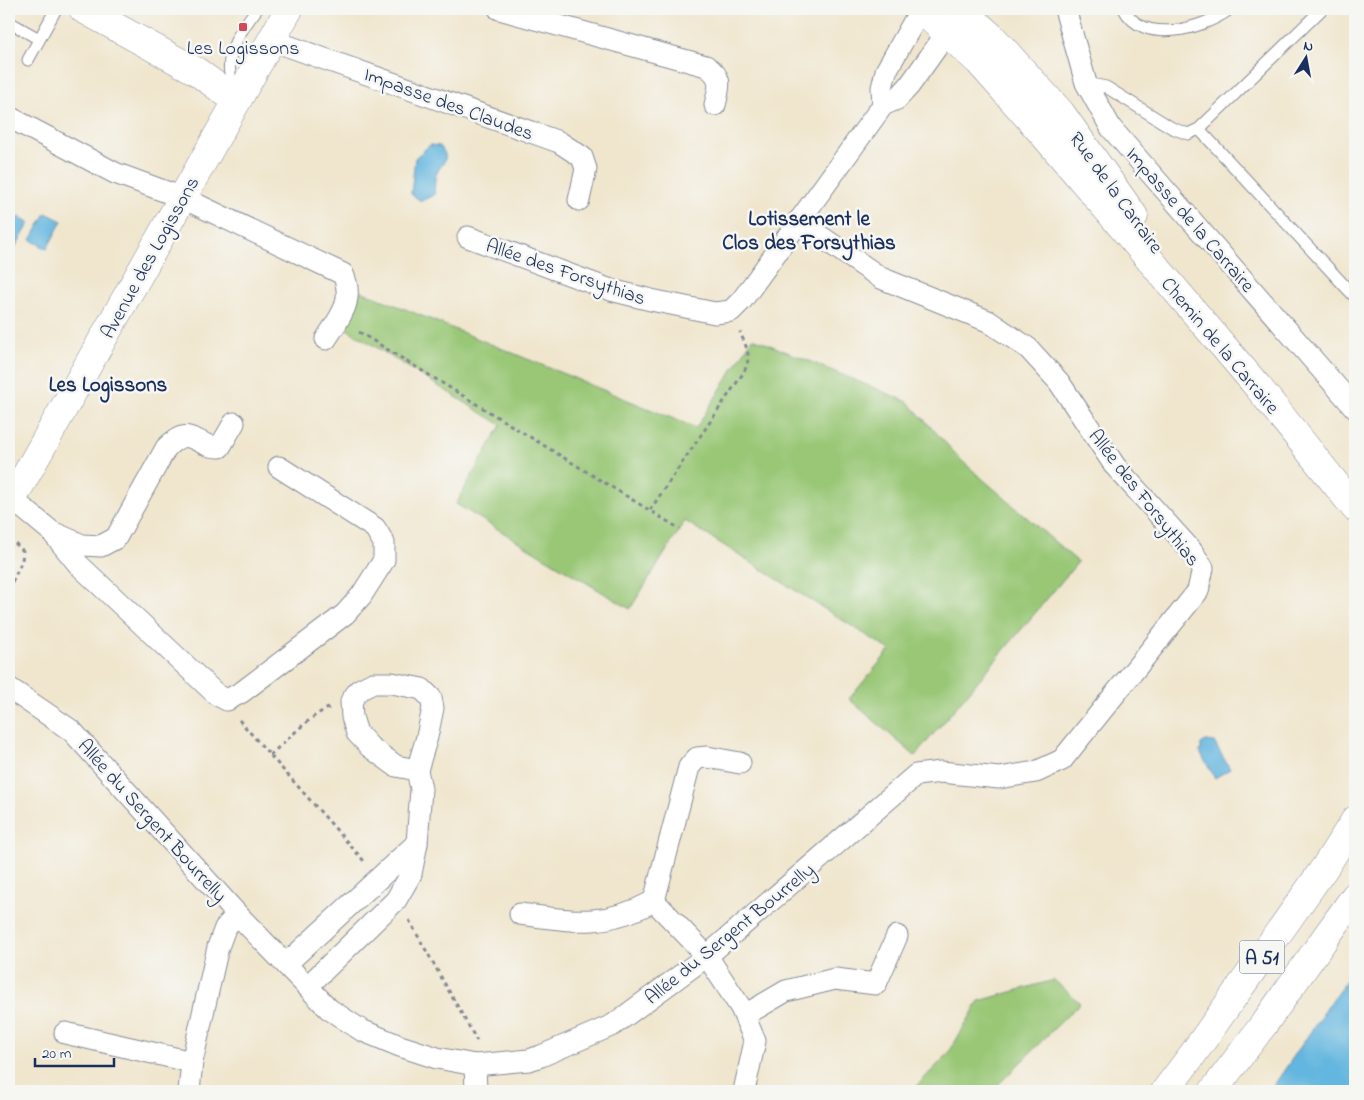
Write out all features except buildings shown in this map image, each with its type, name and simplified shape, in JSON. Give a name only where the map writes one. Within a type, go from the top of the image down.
[{"type":"main road","points":[[83,9],[196,71],[237,101]]},
{"type":"main road","name":"Avenue des Logissons","points":[[10,502],[289,9]]},
{"type":"main road","name":"Rue de la Carraire","points":[[921,9],[946,34],[979,62],[1066,161]]},
{"type":"main road","name":"Rue de la Carraire","points":[[962,9],[994,38],[1060,113],[1258,387]]},
{"type":"main road","name":"Chemin de la Carraire","points":[[1066,161],[1258,387],[1355,508]]},
{"type":"main road","name":"A 51","points":[[1165,1091],[1326,867],[1355,820]]},
{"type":"main road","name":"A 51","points":[[1213,1091],[1264,1024],[1355,896]]},
{"type":"street","points":[[499,9],[706,66],[716,72],[720,84],[715,105]]},
{"type":"street","points":[[883,105],[882,88],[886,71],[921,9]]},
{"type":"street","points":[[731,311],[742,300],[883,105],[897,99],[909,86],[962,9]]},
{"type":"street","name":"Impasse de la Carraire","points":[[1065,9],[1086,83],[1111,128],[1355,408]]},
{"type":"street","name":"Impasse des Claudes","points":[[271,40],[559,142],[582,157],[586,169],[580,200]]},
{"type":"street","points":[[9,117],[115,174],[183,198],[343,274],[348,287],[348,300],[326,339]]},
{"type":"street","name":"Allée des Forsythias","points":[[798,221],[881,278],[988,321],[1028,348],[1058,382],[1115,466],[1191,550],[1203,568],[1198,591],[1062,760],[1036,772],[999,778],[973,776]]},
{"type":"street","name":"Allée des Forsythias","points":[[468,237],[611,290],[715,313],[731,311]]},
{"type":"street","points":[[10,502],[52,532],[82,544],[102,546],[116,538],[166,448],[176,438],[191,436],[210,448],[220,447],[234,423]]},
{"type":"street","points":[[52,532],[79,565],[217,695],[227,700],[242,692],[345,614],[361,596],[384,560],[384,543],[375,528],[279,467]]},
{"type":"street","points":[[308,986],[396,900],[411,874],[417,843],[421,789],[417,770],[433,708],[431,698],[422,689],[392,683],[373,683],[359,690],[351,701],[352,716],[357,733],[370,747],[396,766],[417,770]]},
{"type":"street","name":"Allée du Sergent Bourrelly","points":[[9,688],[72,731],[237,914],[329,1009],[361,1030],[400,1046],[437,1058],[474,1065],[529,1060],[614,1025],[706,956],[916,775],[941,772],[973,776]]},
{"type":"street","points":[[520,914],[574,921],[606,920],[636,910],[654,901],[689,767],[696,758],[707,757],[740,763]]},
{"type":"street","points":[[286,964],[417,843]]},
{"type":"street","points":[[654,901],[706,956],[742,1008],[755,1041],[744,1091]]},
{"type":"street","points":[[188,1091],[192,1062],[218,947],[225,928],[237,914]]},
{"type":"street","points":[[745,1015],[786,991],[835,979],[876,984],[897,936]]},
{"type":"street","points":[[65,1033],[192,1062]]},
{"type":"street","points":[[474,1065],[476,1091]]},
{"type":"lane","points":[[28,60],[56,9]]},
{"type":"lane","points":[[237,101],[229,73],[232,49],[244,26],[257,9]]},
{"type":"lane","points":[[1124,9],[1129,18],[1140,26],[1160,31],[1189,28],[1223,14],[1230,9]]},
{"type":"lane","points":[[1086,83],[1106,87],[1172,128],[1188,134],[1199,130],[1322,9]]},
{"type":"lane","points":[[9,22],[39,39]]},
{"type":"lane","points":[[1199,130],[1355,297]]},
{"type":"path","points":[[650,510],[746,367],[749,354],[731,311]]},
{"type":"path","points":[[338,319],[680,529]]},
{"type":"path","points":[[9,589],[22,561],[23,551],[12,540]]},
{"type":"path","points":[[270,755],[324,709],[351,701]]},
{"type":"green space","points":[[361,291],[696,428],[753,338],[908,402],[962,461],[1078,562],[915,756],[849,699],[890,650],[685,521],[630,609],[456,504],[501,425],[342,326]]},
{"type":"green space","points":[[1054,980],[1080,1003],[992,1091],[912,1091],[948,1054],[979,1001]]},
{"type":"water","points":[[430,145],[440,146],[445,158],[436,175],[434,195],[421,201],[411,194],[415,158]]},
{"type":"water","points":[[46,213],[62,221],[47,249],[31,240]]},
{"type":"water","points":[[18,216],[30,223],[14,249],[9,245],[9,231]]},
{"type":"water","points":[[1206,741],[1214,742],[1230,769],[1215,778],[1199,751],[1201,750],[1201,744]]},
{"type":"water","points":[[1355,967],[1355,1091],[1270,1091]]},
{"type":"place","name":"Les Logissons","points":[[243,27]]},
{"type":"district","name":"Lotissement le Clos des Forsythias","points":[[809,230]]},
{"type":"district","name":"Les Logissons","points":[[108,384]]}]
